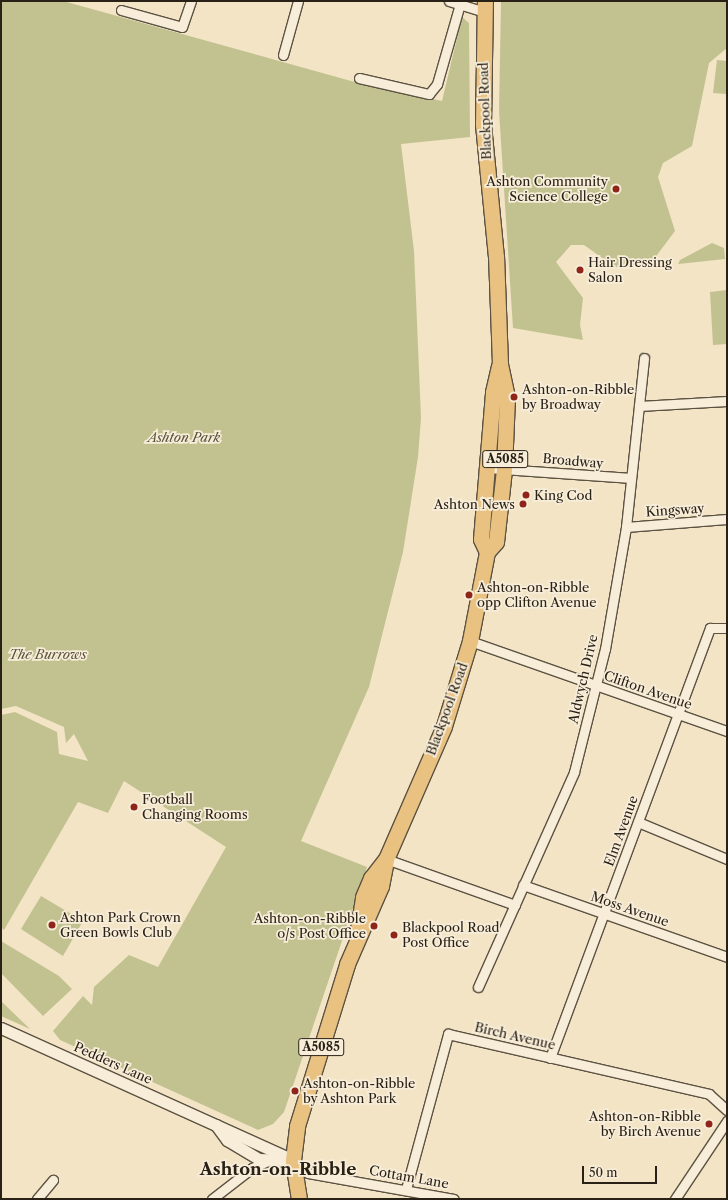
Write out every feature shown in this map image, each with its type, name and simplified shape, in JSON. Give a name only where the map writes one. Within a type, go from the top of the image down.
[{"type":"highway","name":"Blackpool Road","points":[[300,1199],[293,1160],[297,1126],[357,936],[363,897],[371,878],[386,859],[444,726],[470,641],[487,552],[496,542],[504,469],[506,392],[500,364],[496,257],[482,110],[484,7]]},
{"type":"highway","name":"Blackpool Road","points":[[487,552],[481,539],[489,468],[493,392],[500,364]]},
{"type":"street","points":[[121,10],[182,27],[191,1]]},
{"type":"street","points":[[283,55],[298,1]]},
{"type":"street","points":[[449,1],[484,7]]},
{"type":"street","points":[[359,78],[429,94],[437,84],[460,4]]},
{"type":"street","name":"Aldwych Drive","points":[[478,987],[574,772],[596,686],[626,527],[644,358]]},
{"type":"street","points":[[639,406],[727,401]]},
{"type":"street","name":"Broadway","points":[[489,468],[631,478]]},
{"type":"street","name":"Kingsway","points":[[626,527],[727,520]]},
{"type":"street","name":"Elm Avenue","points":[[550,1058],[710,628],[727,628]]},
{"type":"street","name":"Clifton Avenue","points":[[470,641],[727,731]]},
{"type":"street","points":[[638,822],[727,858]]},
{"type":"street","points":[[386,859],[515,905]]},
{"type":"street","name":"Moss Avenue","points":[[524,886],[727,957]]},
{"type":"street","name":"Pedders Lane","points":[[1,1028],[293,1160]]},
{"type":"street","name":"Birch Avenue","points":[[406,1189],[448,1034],[709,1094],[727,1110]]},
{"type":"street","points":[[675,1199],[727,1121]]},
{"type":"street","name":"Pedders Lane","points":[[214,1123],[227,1140],[268,1161],[293,1160]]},
{"type":"street","name":"Cottam Lane","points":[[293,1160],[308,1173],[406,1189],[454,1199]]},
{"type":"street","points":[[212,1199],[252,1168],[268,1161]]},
{"type":"street","points":[[37,1199],[53,1180]]},
{"type":"green space","name":"Ashton Park","points":[[1,1],[63,1],[351,81],[442,101],[462,17],[469,23],[470,137],[401,144],[414,251],[421,418],[418,457],[403,552],[369,687],[301,841],[367,867],[284,1112],[273,1124],[258,1130],[60,1040],[53,1031],[83,996],[92,1005],[94,987],[129,955],[158,967],[226,847],[124,781],[108,813],[78,802],[4,930],[1,927],[1,715],[15,712],[57,732],[59,754],[88,761],[74,734],[66,743],[64,727],[16,706],[1,709]]},
{"type":"green space","name":"Ashton Community Science College","points":[[501,1],[727,1],[727,48],[709,63],[692,146],[663,163],[658,177],[675,231],[648,267],[615,267],[584,245],[571,245],[556,262],[583,298],[580,325],[583,340],[513,328],[499,111]]},
{"type":"green space","points":[[717,60],[727,61],[727,94],[713,93]]},
{"type":"green space","points":[[712,243],[724,248],[725,259],[678,264],[680,260]]},
{"type":"green space","points":[[727,290],[727,344],[713,345],[710,292]]},
{"type":"green space","name":"Ashton Park Crown Green Bowls Club","points":[[41,896],[83,921],[63,956],[21,929]]},
{"type":"green space","points":[[1,941],[59,976],[72,989],[43,1016],[1,973]]},
{"type":"green space","points":[[1,1001],[30,1029],[1,1016]]},
{"type":"place","name":"Ashton Community Science College","points":[[616,189]]},
{"type":"place","name":"Hair Dressing Salon","points":[[580,270]]},
{"type":"place","name":"Ashton-on-Ribble by Broadway","points":[[514,397]]},
{"type":"place","name":"King Cod","points":[[526,495]]},
{"type":"place","name":"Ashton News","points":[[523,504]]},
{"type":"place","name":"Ashton-on-Ribble opp Clifton Avenue","points":[[469,595]]},
{"type":"place","name":"Football Changing Rooms","points":[[134,807]]},
{"type":"place","name":"Ashton Park Crown Green Bowls Club","points":[[52,925]]},
{"type":"place","name":"Ashton-on-Ribble o/s Post Office","points":[[374,926]]},
{"type":"place","name":"Blackpool Road Post Office","points":[[394,935]]},
{"type":"place","name":"Ashton-on-Ribble by Ashton Park","points":[[295,1091]]},
{"type":"place","name":"Ashton-on-Ribble by Birch Avenue","points":[[709,1124]]},
{"type":"district","name":"Ashton-on-Ribble","points":[[278,1170]]},
{"type":"park label","name":"The Burrows","points":[[48,654]]}]
